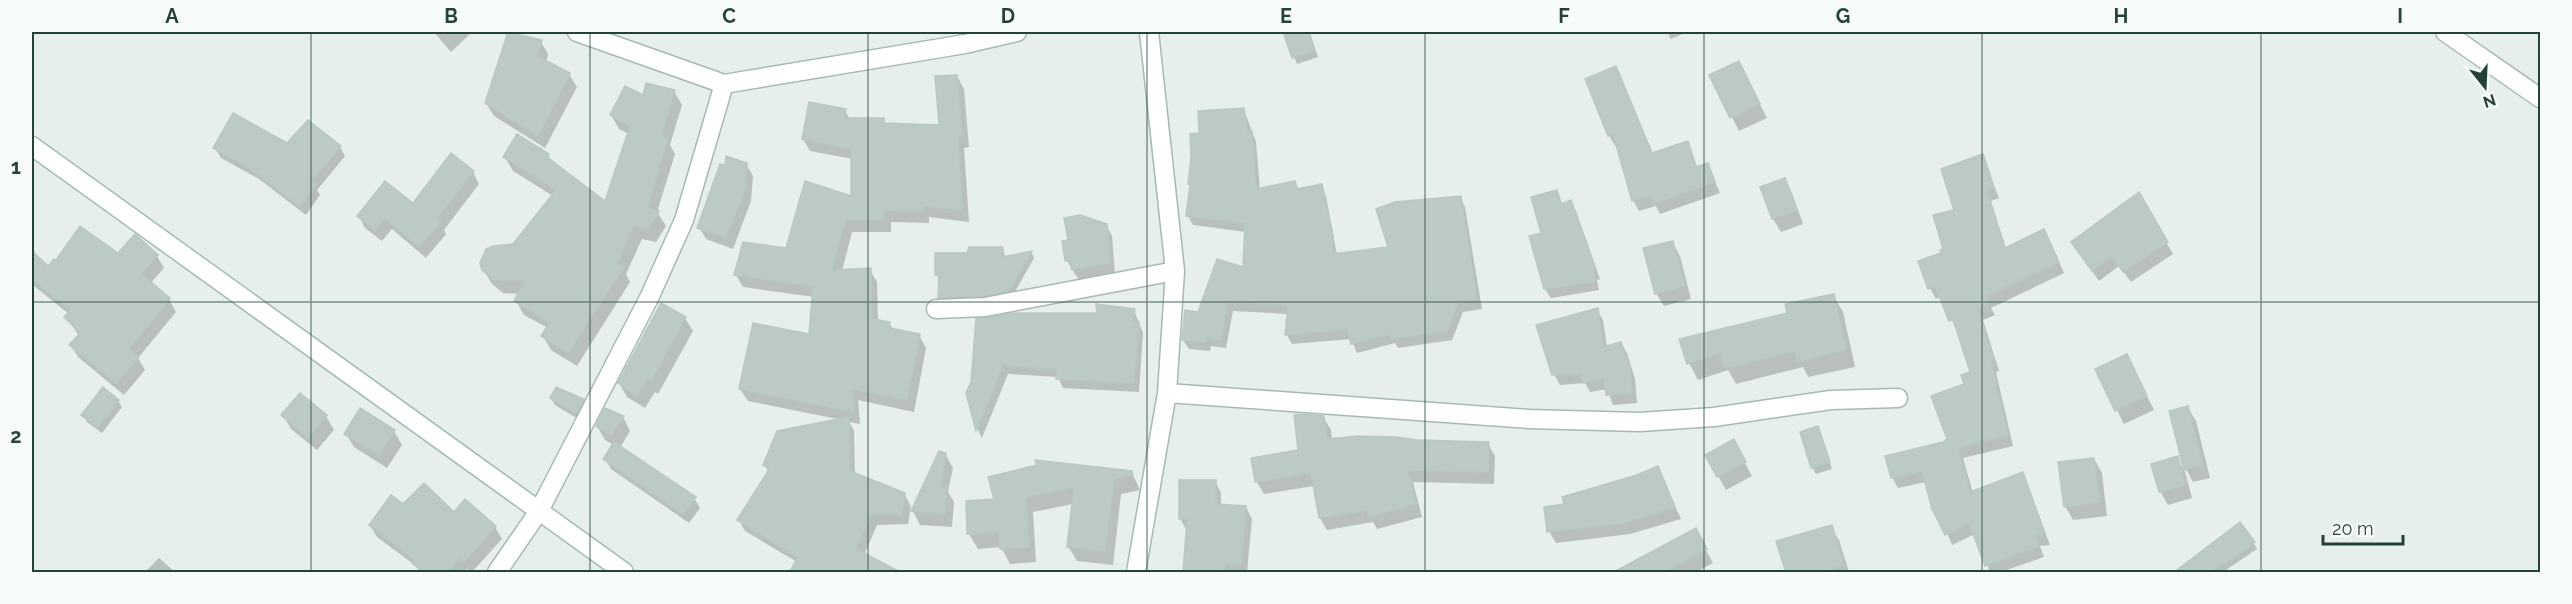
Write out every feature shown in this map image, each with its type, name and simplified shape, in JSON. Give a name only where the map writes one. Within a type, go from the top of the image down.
[{"type":"street","points":[[577,32],[724,84],[955,45],[1017,32]]},
{"type":"street","points":[[1136,573],[1167,393],[1175,271],[1149,32]]},
{"type":"street","points":[[2445,32],[2541,98]]},
{"type":"street","points":[[497,573],[538,511],[650,296],[684,220],[724,84]]},
{"type":"street","points":[[32,146],[624,573]]},
{"type":"street","points":[[936,309],[985,307],[1175,271]]},
{"type":"street","points":[[1167,393],[1528,419],[1640,422],[1714,417],[1831,400],[1898,398]]},
{"type":"building","points":[[508,32],[542,40],[537,56],[570,73],[538,136],[485,103]]},
{"type":"building","points":[[1283,32],[1309,32],[1315,50],[1292,58]]},
{"type":"building","points":[[1739,61],[1760,104],[1730,118],[1709,75]]},
{"type":"building","points":[[1616,66],[1652,153],[1688,141],[1696,167],[1708,163],[1715,182],[1653,204],[1651,196],[1632,201],[1613,134],[1608,136],[1585,79]]},
{"type":"building","points":[[957,75],[962,135],[958,135],[962,210],[923,206],[923,211],[884,210],[884,220],[845,220],[832,270],[871,268],[872,319],[890,322],[889,328],[920,334],[907,400],[852,389],[854,412],[739,389],[753,323],[809,334],[813,286],[734,275],[743,242],[786,248],[805,181],[851,196],[851,149],[802,139],[809,102],[846,109],[844,118],[884,118],[884,123],[939,125],[935,76]]},
{"type":"building","points":[[646,83],[675,90],[661,136],[668,138],[647,208],[659,211],[648,229],[634,225],[617,263],[624,267],[568,353],[541,336],[550,322],[514,301],[526,280],[494,280],[482,270],[480,263],[486,249],[513,244],[556,190],[503,157],[517,134],[549,154],[547,157],[605,201],[630,126],[610,115],[625,86],[643,95]]},
{"type":"building","points":[[1244,108],[1247,131],[1252,131],[1256,189],[1295,181],[1297,189],[1322,184],[1333,236],[1332,254],[1388,247],[1376,209],[1395,202],[1461,196],[1477,299],[1458,302],[1447,331],[1391,339],[1391,334],[1351,344],[1347,329],[1285,335],[1288,305],[1228,302],[1221,340],[1206,337],[1205,342],[1182,340],[1185,310],[1198,312],[1217,259],[1243,267],[1245,223],[1186,216],[1190,184],[1188,184],[1191,157],[1190,134],[1199,133],[1198,111]]},
{"type":"building","points":[[233,113],[287,143],[308,120],[341,146],[311,181],[316,184],[300,207],[252,170],[213,148]]},
{"type":"building","points":[[451,153],[474,171],[437,218],[441,221],[419,247],[385,218],[375,230],[357,216],[385,181],[413,203]]},
{"type":"building","points":[[1983,154],[1994,187],[1986,190],[2005,248],[2044,229],[2059,262],[1986,296],[1989,304],[1978,309],[1994,360],[1991,361],[2008,435],[1958,447],[1970,492],[2023,472],[2045,534],[2035,535],[2039,546],[1985,566],[1969,523],[1945,535],[1932,509],[1922,471],[1891,478],[1885,456],[1943,442],[1947,439],[1931,396],[1964,384],[1961,375],[1970,372],[1953,319],[1949,321],[1935,286],[1928,289],[1918,261],[1941,253],[1940,250],[1943,249],[1933,215],[1954,210],[1941,169]]},
{"type":"building","points":[[726,156],[747,163],[745,189],[726,238],[697,228],[720,164],[725,165]]},
{"type":"building","points":[[1785,178],[1797,210],[1772,219],[1760,187]]},
{"type":"building","points":[[1557,190],[1561,204],[1571,200],[1596,270],[1593,271],[1595,282],[1544,289],[1529,236],[1541,233],[1531,197]]},
{"type":"building","points":[[2139,192],[2168,242],[2123,272],[2112,256],[2092,271],[2071,242]]},
{"type":"building","points":[[1080,215],[1107,224],[1110,263],[1072,270],[1070,260],[1065,261],[1062,241],[1068,240],[1064,218]]},
{"type":"building","points":[[80,226],[118,253],[135,234],[158,255],[141,274],[170,298],[129,349],[139,357],[116,383],[69,345],[80,333],[64,317],[71,310],[32,279],[32,251],[48,266],[54,259],[56,260]]},
{"type":"building","points":[[1673,241],[1685,286],[1655,294],[1643,248]]},
{"type":"building","points":[[969,247],[1003,247],[1003,257],[1032,251],[1008,291],[984,296],[938,298],[939,275],[935,275],[935,253],[967,253]]},
{"type":"building","points":[[1834,294],[1846,350],[1797,361],[1795,351],[1725,368],[1721,353],[1687,364],[1679,339],[1787,313],[1785,304]]},
{"type":"building","points":[[661,303],[686,317],[651,381],[647,379],[637,395],[618,383]]},
{"type":"building","points":[[1096,304],[1135,309],[1133,322],[1139,322],[1134,383],[1056,379],[1057,369],[1003,365],[976,431],[966,393],[971,382],[976,319],[1016,313],[1097,313]]},
{"type":"building","points":[[1598,308],[1603,347],[1621,342],[1630,367],[1632,393],[1606,395],[1604,378],[1583,383],[1581,373],[1552,375],[1536,325]]},
{"type":"building","points":[[2127,354],[2147,396],[2115,411],[2095,369]]},
{"type":"building","points":[[103,387],[119,400],[97,427],[81,415]]},
{"type":"building","points":[[556,387],[584,399],[576,414],[550,398]]},
{"type":"building","points":[[300,393],[327,415],[308,438],[281,415]]},
{"type":"building","points":[[2188,406],[2203,465],[2184,470],[2169,411]]},
{"type":"building","points":[[360,408],[395,430],[379,455],[344,434]]},
{"type":"building","points":[[605,408],[624,416],[611,435],[596,426]]},
{"type":"building","points":[[1294,415],[1324,416],[1327,439],[1358,436],[1489,442],[1488,472],[1408,470],[1416,504],[1368,517],[1367,510],[1319,518],[1311,473],[1255,482],[1251,458],[1298,450]]},
{"type":"building","points":[[849,417],[850,471],[905,493],[902,514],[871,514],[856,549],[902,573],[789,573],[798,557],[737,520],[770,468],[763,465],[777,431]]},
{"type":"building","points":[[1818,426],[1830,462],[1811,468],[1800,432]]},
{"type":"building","points":[[1734,439],[1746,462],[1717,477],[1705,455]]},
{"type":"building","points":[[614,442],[696,497],[683,514],[603,459]]},
{"type":"building","points":[[939,451],[946,453],[940,489],[947,487],[945,514],[911,511]]},
{"type":"building","points":[[2178,456],[2185,485],[2159,492],[2151,464]]},
{"type":"building","points":[[2094,458],[2100,502],[2064,507],[2058,462]]},
{"type":"building","points":[[1035,460],[1132,471],[1133,475],[1114,479],[1105,551],[1067,547],[1074,487],[1026,497],[1029,547],[1000,549],[999,532],[967,534],[966,501],[994,499],[988,477],[1037,465]]},
{"type":"building","points":[[1658,466],[1675,507],[1623,523],[1547,532],[1544,507],[1564,504],[1562,497],[1637,475]]},
{"type":"building","points":[[1179,480],[1216,480],[1216,504],[1246,506],[1241,565],[1225,564],[1224,573],[1183,573],[1187,519],[1179,519]]},
{"type":"building","points":[[424,483],[454,512],[465,499],[496,526],[464,562],[460,558],[447,573],[424,573],[412,563],[415,560],[369,525],[391,495],[403,504]]},
{"type":"building","points":[[2240,522],[2255,542],[2208,573],[2173,573]]},
{"type":"building","points":[[1832,525],[1844,565],[1820,573],[1786,573],[1776,541]]},
{"type":"building","points":[[1696,528],[1707,549],[1663,573],[1612,573]]}]
